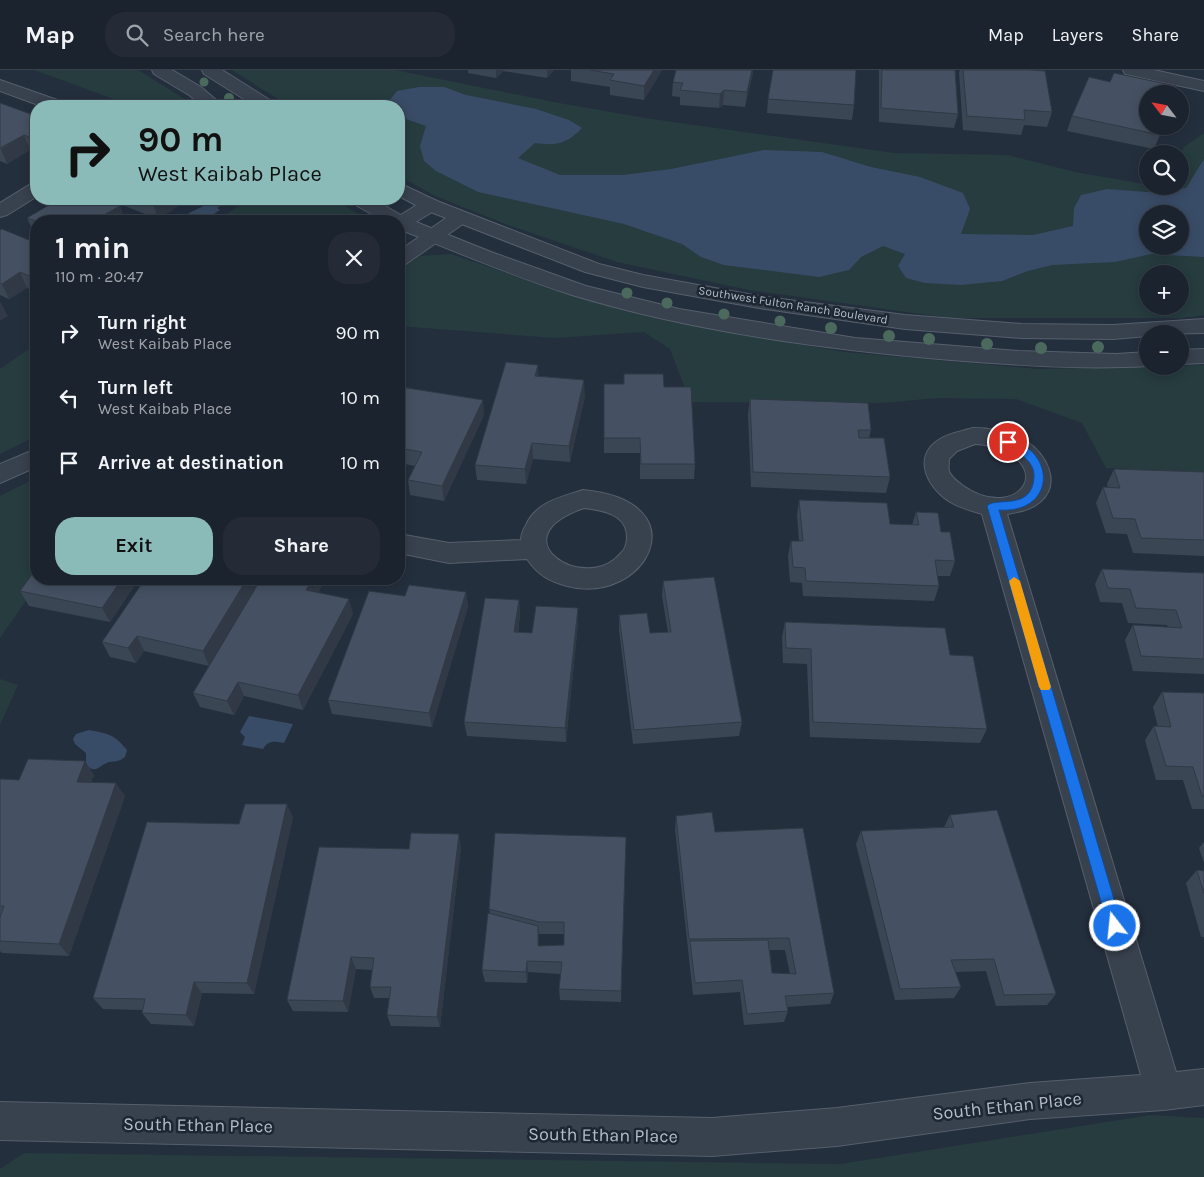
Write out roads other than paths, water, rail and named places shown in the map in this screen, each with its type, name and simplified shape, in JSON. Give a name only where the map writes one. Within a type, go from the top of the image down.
[{"type":"street","points":[[160,70],[196,91],[207,100]]},
{"type":"street","points":[[210,70],[258,100]]},
{"type":"street","points":[[1131,70],[1164,73],[1204,86]]},
{"type":"street","points":[[0,85],[41,100]]},
{"type":"street","name":"Southwest Fulton Ranch Boulevard","points":[[405,191],[430,205],[592,268],[643,281],[759,302],[905,322],[1022,331],[1114,332],[1204,326]]},
{"type":"street","points":[[0,211],[30,193]]},
{"type":"street","name":"Southwest Fulton Ranch Boulevard","points":[[369,205],[386,215]]},
{"type":"street","points":[[405,220],[430,205]]},
{"type":"street","points":[[405,256],[460,217]]},
{"type":"street","name":"Southwest Fulton Ranch Boulevard","points":[[405,225],[579,290],[678,316],[855,345],[1018,358],[1116,361],[1139,360]]},
{"type":"street","points":[[1189,357],[1204,356]]},
{"type":"street","points":[[0,474],[30,459]]},
{"type":"street","points":[[992,506],[1164,1092]]},
{"type":"street","points":[[405,545],[449,553],[535,549]]},
{"type":"street","name":"South Ethan Place","points":[[0,1121],[712,1137],[837,1127],[1030,1101],[1164,1092],[1204,1087]]},
{"type":"water","points":[[419,87],[444,87],[466,95],[536,109],[569,120],[582,128],[571,138],[555,144],[535,143],[518,158],[560,175],[623,175],[671,169],[764,150],[822,152],[871,167],[920,177],[963,193],[970,209],[961,234],[1033,235],[1073,226],[1074,208],[1081,195],[1107,189],[1139,191],[1139,195],[1189,195],[1189,183],[1204,159],[1204,257],[1169,255],[1189,255],[1189,205],[1139,205],[1139,255],[1146,255],[1115,262],[1052,265],[1028,271],[1002,281],[961,285],[925,283],[906,278],[898,266],[905,254],[883,246],[861,257],[849,270],[819,277],[724,265],[701,257],[682,244],[624,224],[478,192],[436,171],[424,161],[420,146],[426,126],[405,119],[405,100],[390,100],[397,91]]},
{"type":"water","points":[[206,205],[221,205],[217,208],[220,210],[212,215],[188,215]]},
{"type":"water","points":[[249,716],[293,724],[284,743],[272,742],[263,749],[242,745],[245,737],[240,732]]},
{"type":"water","points":[[89,730],[115,738],[127,750],[125,757],[95,769],[89,768],[86,765],[86,753],[75,744],[73,739],[76,734]]}]
